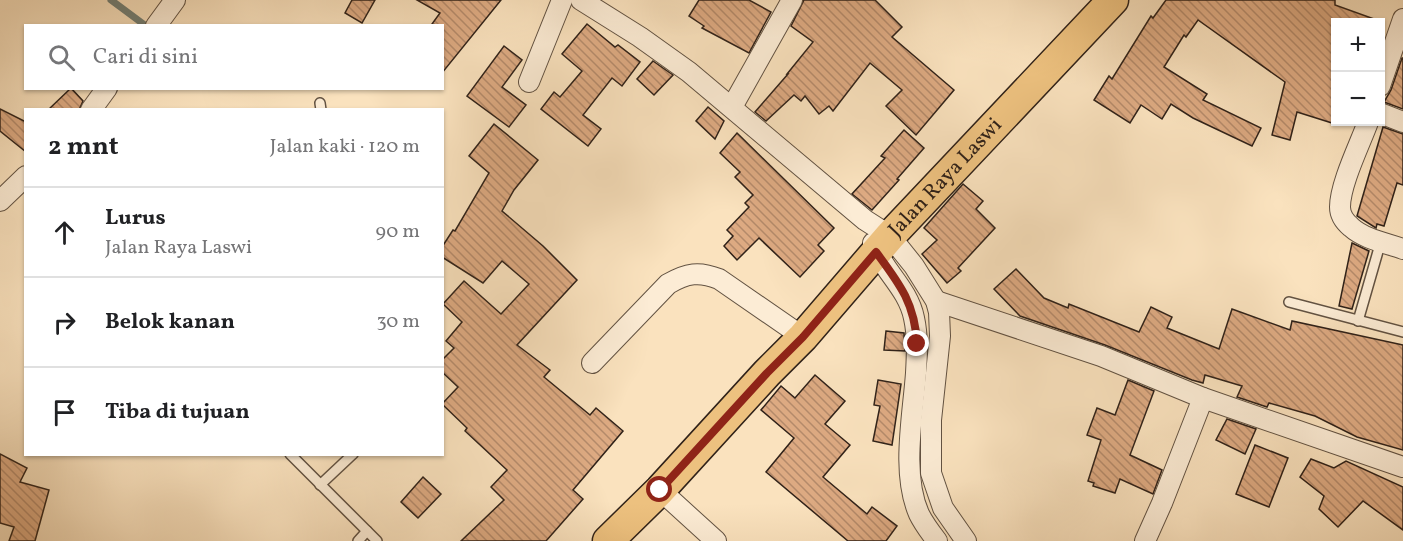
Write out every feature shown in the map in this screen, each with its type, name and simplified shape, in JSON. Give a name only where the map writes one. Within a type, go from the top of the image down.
[{"type":"main road","name":"Jalan Raya Laswi","points":[[618,536],[767,373],[803,337],[883,244],[1113,0]]},
{"type":"street","points":[[158,24],[176,0]]},
{"type":"street","points":[[529,82],[562,0]]},
{"type":"street","points":[[581,0],[640,37],[732,106],[865,220],[883,244],[915,320],[916,361],[910,456],[912,487],[919,512],[936,541]]},
{"type":"street","points":[[732,106],[792,0]]},
{"type":"street","points":[[1385,72],[1403,19]]},
{"type":"street","points":[[92,108],[106,90]]},
{"type":"street","points":[[1385,114],[1403,122]]},
{"type":"street","points":[[1367,126],[1345,185],[1340,207],[1344,220],[1350,227],[1403,249]]},
{"type":"street","points":[[0,201],[24,178]]},
{"type":"street","points":[[883,244],[914,266],[936,301],[940,336],[931,420],[931,473],[943,508],[966,541]]},
{"type":"street","points":[[592,363],[668,284],[693,274],[705,273],[719,279],[803,337]]},
{"type":"street","points":[[936,301],[1101,356],[1203,398],[1403,467]]},
{"type":"street","points":[[1145,541],[1203,398]]},
{"type":"street","points":[[660,490],[716,541]]},
{"type":"lane","points":[[1358,321],[1382,241]]},
{"type":"lane","points":[[1289,302],[1403,332]]},
{"type":"lane","points":[[292,456],[377,541]]},
{"type":"lane","points":[[320,485],[350,456]]},
{"type":"lane","points":[[358,541],[367,531]]},
{"type":"building","points":[[352,0],[375,0],[362,23],[345,13]]},
{"type":"building","points":[[417,0],[501,0],[444,71],[444,24],[432,24],[440,13]]},
{"type":"building","points":[[699,0],[749,0],[771,12],[749,53],[702,28],[704,26],[689,16]]},
{"type":"building","points":[[804,0],[875,0],[902,27],[892,37],[954,90],[916,135],[886,106],[902,90],[870,63],[833,111],[829,106],[819,114],[805,96],[801,101],[794,95],[766,121],[755,112],[813,42],[791,26]]},
{"type":"building","points":[[1166,0],[1335,0],[1335,5],[1371,18],[1331,18],[1331,123],[1297,112],[1290,140],[1272,135],[1285,82],[1198,20],[1186,37],[1184,35],[1164,67],[1207,94],[1203,100],[1261,128],[1252,146],[1193,118],[1171,104],[1162,119],[1141,105],[1130,123],[1094,100],[1109,76],[1112,79],[1151,16],[1153,18]]},
{"type":"building","points":[[587,24],[615,47],[618,45],[640,62],[622,86],[612,78],[583,115],[601,129],[588,146],[541,109],[554,92],[560,97],[582,71],[562,54]]},
{"type":"building","points":[[504,46],[522,60],[502,87],[526,105],[509,127],[467,96]]},
{"type":"building","points":[[1403,58],[1403,109],[1385,102]]},
{"type":"building","points":[[653,61],[673,75],[654,95],[637,79]]},
{"type":"building","points":[[69,90],[73,90],[83,101],[80,108],[50,108]]},
{"type":"building","points":[[708,107],[724,121],[715,139],[696,121]]},
{"type":"building","points":[[0,109],[24,121],[24,150],[0,131]]},
{"type":"building","points":[[494,124],[538,160],[514,190],[502,211],[543,246],[577,280],[517,345],[550,370],[544,377],[590,415],[596,408],[623,431],[573,490],[583,499],[546,541],[461,541],[504,500],[491,487],[507,470],[465,431],[467,428],[444,406],[444,402],[458,387],[444,374],[444,358],[454,348],[446,341],[462,322],[444,303],[464,281],[501,314],[529,284],[502,261],[483,283],[444,258],[444,244],[453,230],[455,231],[489,173],[469,156]]},
{"type":"building","points":[[1383,127],[1403,134],[1403,185],[1397,183],[1384,226],[1377,224],[1376,228],[1357,216]]},
{"type":"building","points":[[904,130],[924,148],[872,210],[852,194],[885,158],[881,156]]},
{"type":"building","points":[[737,133],[834,228],[818,245],[824,251],[800,277],[759,238],[737,260],[724,246],[733,236],[727,230],[749,207],[745,203],[753,195],[735,177],[740,172],[720,153]]},
{"type":"building","points":[[963,184],[983,201],[976,209],[995,228],[958,268],[961,271],[947,283],[922,254],[937,240],[924,228]]},
{"type":"building","points":[[1352,243],[1369,251],[1352,309],[1339,306]]},
{"type":"building","points":[[1016,269],[1044,298],[1068,308],[1069,304],[1139,332],[1151,307],[1172,317],[1167,328],[1219,349],[1232,309],[1290,330],[1292,321],[1403,345],[1403,450],[1357,437],[1315,416],[1269,403],[1267,407],[1237,397],[1242,386],[1205,375],[1203,383],[1192,380],[1105,345],[1020,316],[994,289]]},
{"type":"building","points":[[886,331],[904,333],[905,351],[884,350]]},
{"type":"building","points":[[815,375],[845,401],[825,424],[850,445],[823,477],[867,514],[872,507],[897,526],[886,541],[848,541],[766,472],[794,438],[761,410],[781,386],[795,398]]},
{"type":"building","points":[[878,380],[901,384],[892,445],[873,441],[880,406],[874,405]]},
{"type":"building","points":[[1128,380],[1154,391],[1130,455],[1162,470],[1153,494],[1120,479],[1115,493],[1093,486],[1094,483],[1088,481],[1101,440],[1087,435],[1097,408],[1115,415]]},
{"type":"building","points":[[1227,419],[1256,429],[1245,454],[1216,440]]},
{"type":"building","points":[[1255,445],[1288,458],[1269,507],[1236,494]]},
{"type":"building","points":[[0,454],[27,468],[20,482],[49,490],[35,541],[9,541],[14,527],[0,523]]},
{"type":"building","points":[[1311,459],[1334,468],[1346,461],[1403,487],[1403,530],[1363,501],[1338,527],[1319,509],[1324,496],[1300,477]]},
{"type":"building","points":[[423,477],[441,494],[418,518],[401,502]]},
{"type":"waterway","points":[[111,0],[143,24]]},
{"type":"route","points":[[660,490],[803,337],[876,252],[895,277],[911,307],[915,320],[917,344]]}]
